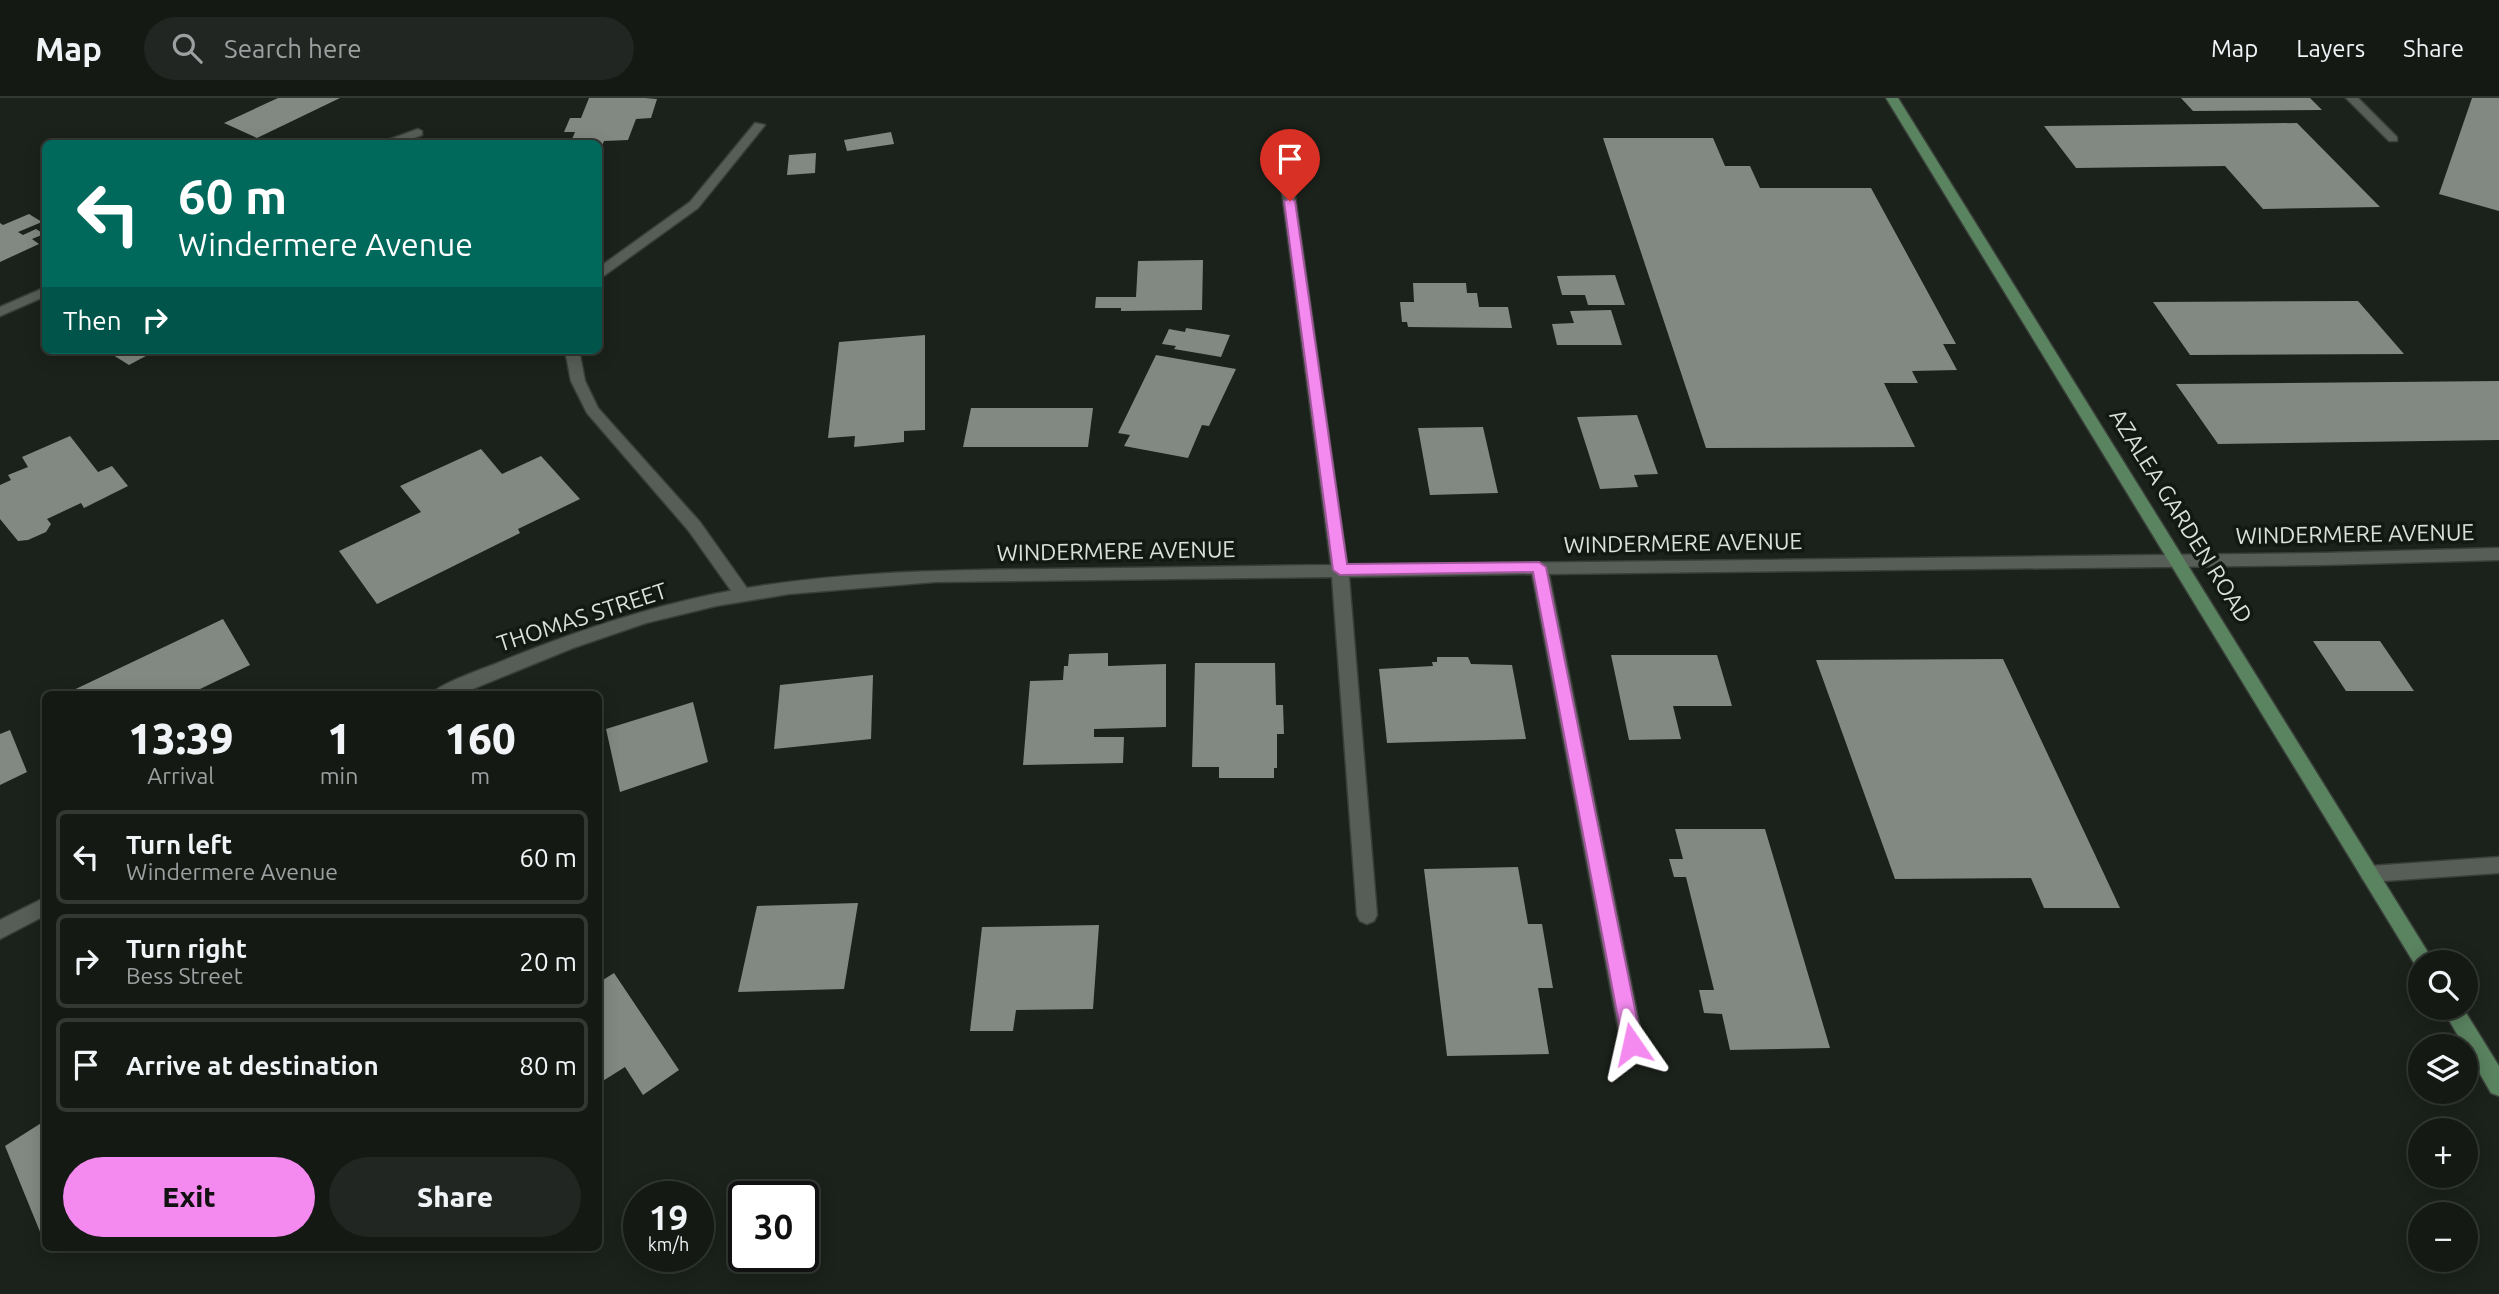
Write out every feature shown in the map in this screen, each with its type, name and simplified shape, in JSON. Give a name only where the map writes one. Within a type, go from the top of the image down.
[{"type":"main road","name":"AZALEA GARDEN ROAD","points":[[1892,98],[2417,950]]},
{"type":"main road","points":[[2459,1020],[2499,1086]]},
{"type":"street","points":[[2353,98],[2393,139]]},
{"type":"street","points":[[602,272],[610,264],[674,223],[697,202],[740,144],[759,125]]},
{"type":"street","points":[[396,140],[418,133]]},
{"type":"street","points":[[1282,147],[1340,570],[1367,915]]},
{"type":"street","points":[[0,312],[42,293]]},
{"type":"street","points":[[573,354],[578,381],[592,410],[694,526],[743,595]]},
{"type":"street","name":"WINDERMERE AVENUE","points":[[743,595],[848,581],[935,576],[2499,554]]},
{"type":"street","points":[[1539,567],[1632,1044]]},
{"type":"street","name":"THOMAS STREET","points":[[449,691],[543,651],[646,617],[743,595]]},
{"type":"street","points":[[2370,874],[2499,865]]},
{"type":"street","points":[[0,930],[42,907]]},
{"type":"building","points":[[278,98],[340,98],[257,138],[224,123]]},
{"type":"building","points":[[589,98],[657,99],[651,118],[636,119],[628,140],[604,141],[602,146],[602,140],[572,140],[575,132],[564,132],[570,118],[581,118]]},
{"type":"building","points":[[2181,98],[2310,98],[2322,110],[2193,111]]},
{"type":"building","points":[[2472,98],[2499,98],[2499,211],[2439,194]]},
{"type":"building","points":[[2297,123],[2380,207],[2263,209],[2225,166],[2076,168],[2044,126]]},
{"type":"building","points":[[891,132],[894,144],[847,151],[844,140]]},
{"type":"building","points":[[1603,138],[1713,138],[1725,166],[1750,166],[1760,188],[1871,188],[1956,344],[1943,344],[1957,370],[1912,371],[1918,383],[1884,383],[1915,447],[1706,448]]},
{"type":"building","points":[[816,153],[815,173],[787,175],[789,155]]},
{"type":"building","points":[[29,214],[42,222],[18,232],[23,235],[36,229],[42,235],[32,239],[39,244],[0,262],[0,223],[3,225]]},
{"type":"building","points":[[1203,260],[1202,310],[1121,311],[1121,308],[1095,308],[1096,297],[1136,297],[1138,261]]},
{"type":"building","points":[[1615,275],[1625,305],[1588,305],[1585,295],[1562,295],[1557,276]]},
{"type":"building","points":[[1413,283],[1466,283],[1467,293],[1477,293],[1479,307],[1508,307],[1512,328],[1408,327],[1407,322],[1402,322],[1400,302],[1414,302]]},
{"type":"building","points":[[2358,301],[2404,354],[2190,355],[2153,302]]},
{"type":"building","points":[[1611,310],[1622,345],[1557,345],[1552,324],[1574,323],[1570,311]]},
{"type":"building","points":[[1186,328],[1230,335],[1221,357],[1174,349],[1176,346],[1162,344],[1169,329],[1185,332]]},
{"type":"building","points":[[925,335],[925,430],[904,431],[904,442],[854,447],[855,436],[828,438],[839,342]]},
{"type":"building","points":[[111,354],[150,354],[129,365]]},
{"type":"building","points":[[1156,355],[1236,369],[1209,426],[1202,425],[1188,458],[1124,446],[1130,435],[1118,433]]},
{"type":"building","points":[[2499,381],[2499,440],[2218,444],[2176,384]]},
{"type":"building","points":[[971,408],[1093,408],[1088,447],[963,447]]},
{"type":"building","points":[[1637,415],[1658,474],[1634,475],[1638,487],[1600,489],[1577,417]]},
{"type":"building","points":[[1483,427],[1498,493],[1430,495],[1418,428]]},
{"type":"building","points":[[70,436],[98,472],[112,466],[128,486],[84,508],[81,503],[47,519],[51,524],[46,532],[28,540],[18,541],[0,519],[0,485],[11,480],[8,475],[28,467],[22,457]]},
{"type":"building","points":[[481,449],[502,474],[541,456],[580,499],[518,529],[520,533],[377,604],[339,551],[421,512],[400,486]]},
{"type":"building","points":[[223,619],[250,665],[198,691],[71,691]]},
{"type":"building","points":[[2313,641],[2380,641],[2414,691],[2346,691]]},
{"type":"building","points":[[1108,653],[1108,666],[1166,664],[1166,727],[1094,729],[1094,737],[1124,737],[1123,763],[1023,765],[1030,681],[1063,680],[1064,666],[1068,666],[1069,654]]},
{"type":"building","points":[[1611,655],[1717,655],[1732,706],[1673,706],[1681,739],[1629,740]]},
{"type":"building","points":[[1437,657],[1468,657],[1471,664],[1512,665],[1526,739],[1387,743],[1379,669],[1433,666],[1432,662],[1437,662]]},
{"type":"building","points":[[2003,659],[2120,908],[2044,908],[2031,878],[1895,879],[1816,660]]},
{"type":"building","points":[[1195,663],[1275,663],[1276,705],[1283,705],[1284,734],[1277,734],[1277,768],[1274,768],[1274,778],[1219,778],[1219,767],[1192,767]]},
{"type":"building","points":[[873,675],[871,739],[774,749],[780,685]]},
{"type":"building","points":[[693,702],[708,762],[620,792],[606,729]]},
{"type":"building","points":[[10,730],[27,772],[0,785],[0,734]]},
{"type":"building","points":[[1675,829],[1765,829],[1830,1048],[1730,1050],[1722,1014],[1704,1013],[1699,990],[1714,990],[1686,877],[1674,877],[1669,859],[1683,859]]},
{"type":"building","points":[[1518,867],[1528,924],[1542,924],[1553,988],[1538,988],[1549,1054],[1447,1056],[1424,869]]},
{"type":"building","points":[[858,903],[844,989],[738,992],[757,906]]},
{"type":"building","points":[[1099,925],[1093,1009],[1016,1010],[1013,1031],[970,1031],[982,927]]},
{"type":"building","points":[[614,973],[679,1070],[643,1095],[625,1067],[602,1081],[602,980]]},
{"type":"building","points":[[42,1123],[42,1237],[5,1146]]},
{"type":"route","points":[[1290,201],[1340,570],[1539,567],[1632,1044]]}]
